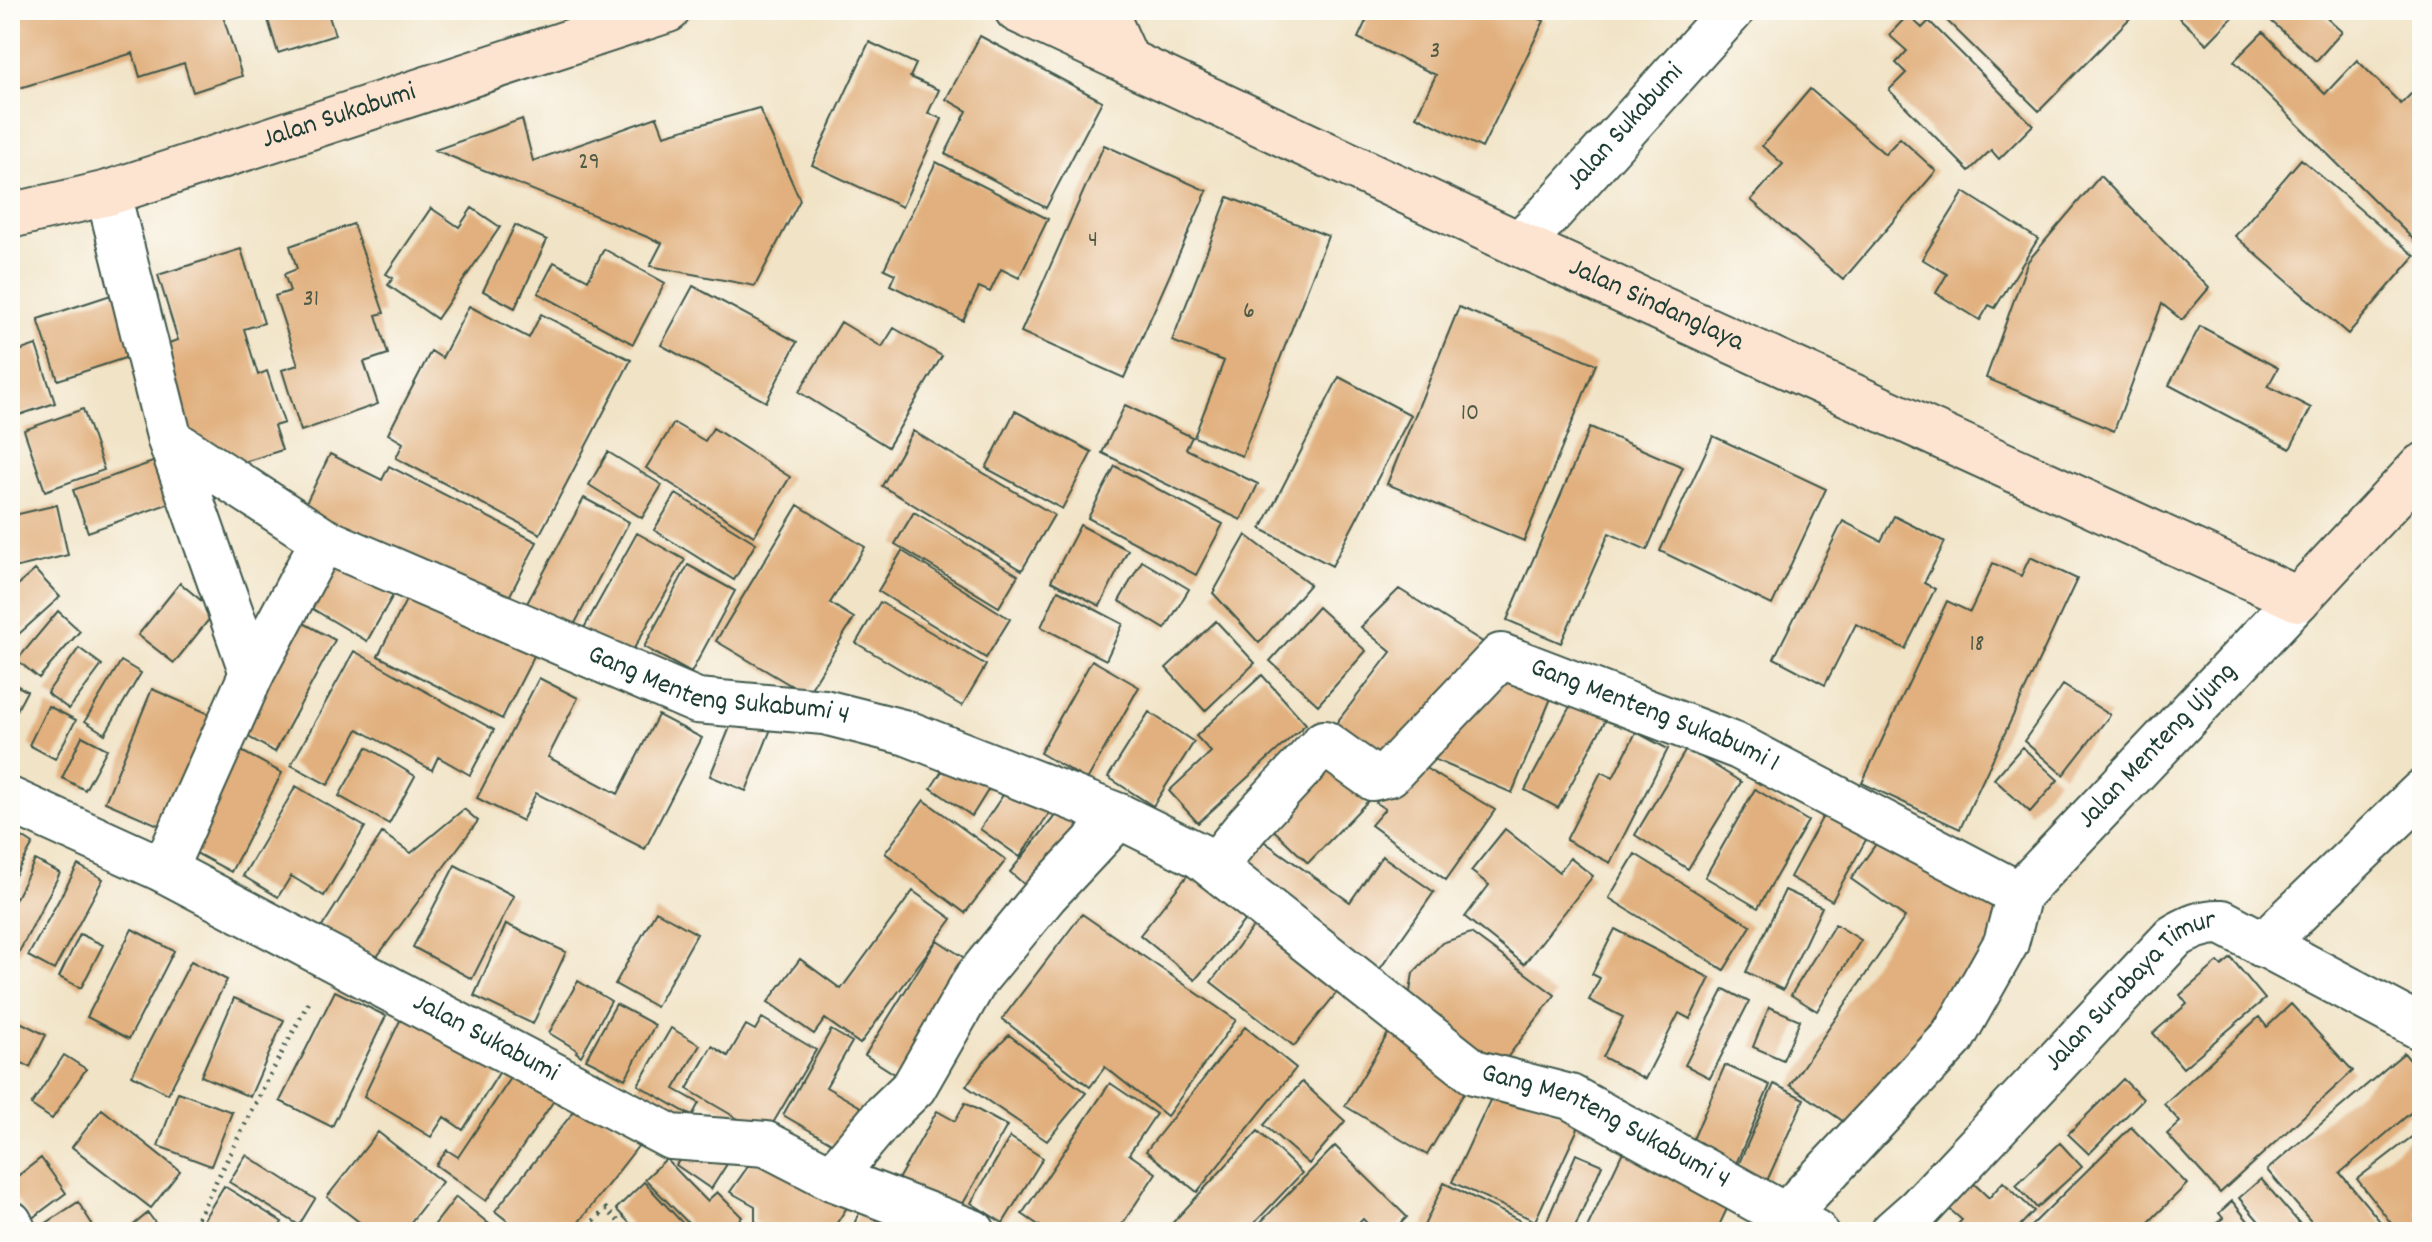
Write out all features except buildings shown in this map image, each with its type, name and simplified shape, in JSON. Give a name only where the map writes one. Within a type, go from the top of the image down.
[{"type":"street","name":"Jalan Sukabumi","points":[[10,216],[108,193],[668,10]]},
{"type":"street","name":"Jalan Sindanglaya","points":[[1017,10],[1519,244],[2298,599]]},
{"type":"street","points":[[1104,10],[1127,61]]},
{"type":"street","name":"Jalan Sukabumi","points":[[1519,244],[1732,10]]},
{"type":"street","points":[[108,193],[170,440],[252,673]]},
{"type":"street","name":"Gang Menteng Sukabumi 4","points":[[170,440],[323,540],[697,701],[824,712],[907,733],[1119,816],[1200,856],[1474,1072],[1570,1097],[1801,1223]]},
{"type":"street","points":[[2298,599],[2422,466]]},
{"type":"street","points":[[164,870],[252,673],[323,540]]},
{"type":"street","name":"Jalan Menteng Ujung","points":[[2019,894],[2298,599]]},
{"type":"street","name":"Gang Menteng Sukabumi 1","points":[[1214,867],[1248,825],[1324,743],[1373,778],[1389,774],[1501,656],[1739,747],[2019,894]]},
{"type":"street","name":"Jalan Surabaya Timur","points":[[1919,1224],[2174,937],[2191,927],[2211,921],[2222,922],[2263,945],[2422,792]]},
{"type":"street","name":"Jalan Sukabumi","points":[[10,800],[164,870],[671,1137],[766,1144],[832,1178],[973,1232]]},
{"type":"street","points":[[832,1178],[885,1115],[914,1087],[976,979],[1046,894],[1119,816]]},
{"type":"street","points":[[1801,1223],[1953,1037],[2006,943],[2019,894]]},
{"type":"street","points":[[2263,945],[2422,1028]]},
{"type":"street","points":[[10,1223],[14,1232]]},
{"type":"path","points":[[190,1232],[248,1123],[266,1078],[333,958]]},
{"type":"path","points":[[582,1232],[606,1209],[629,1232]]}]
